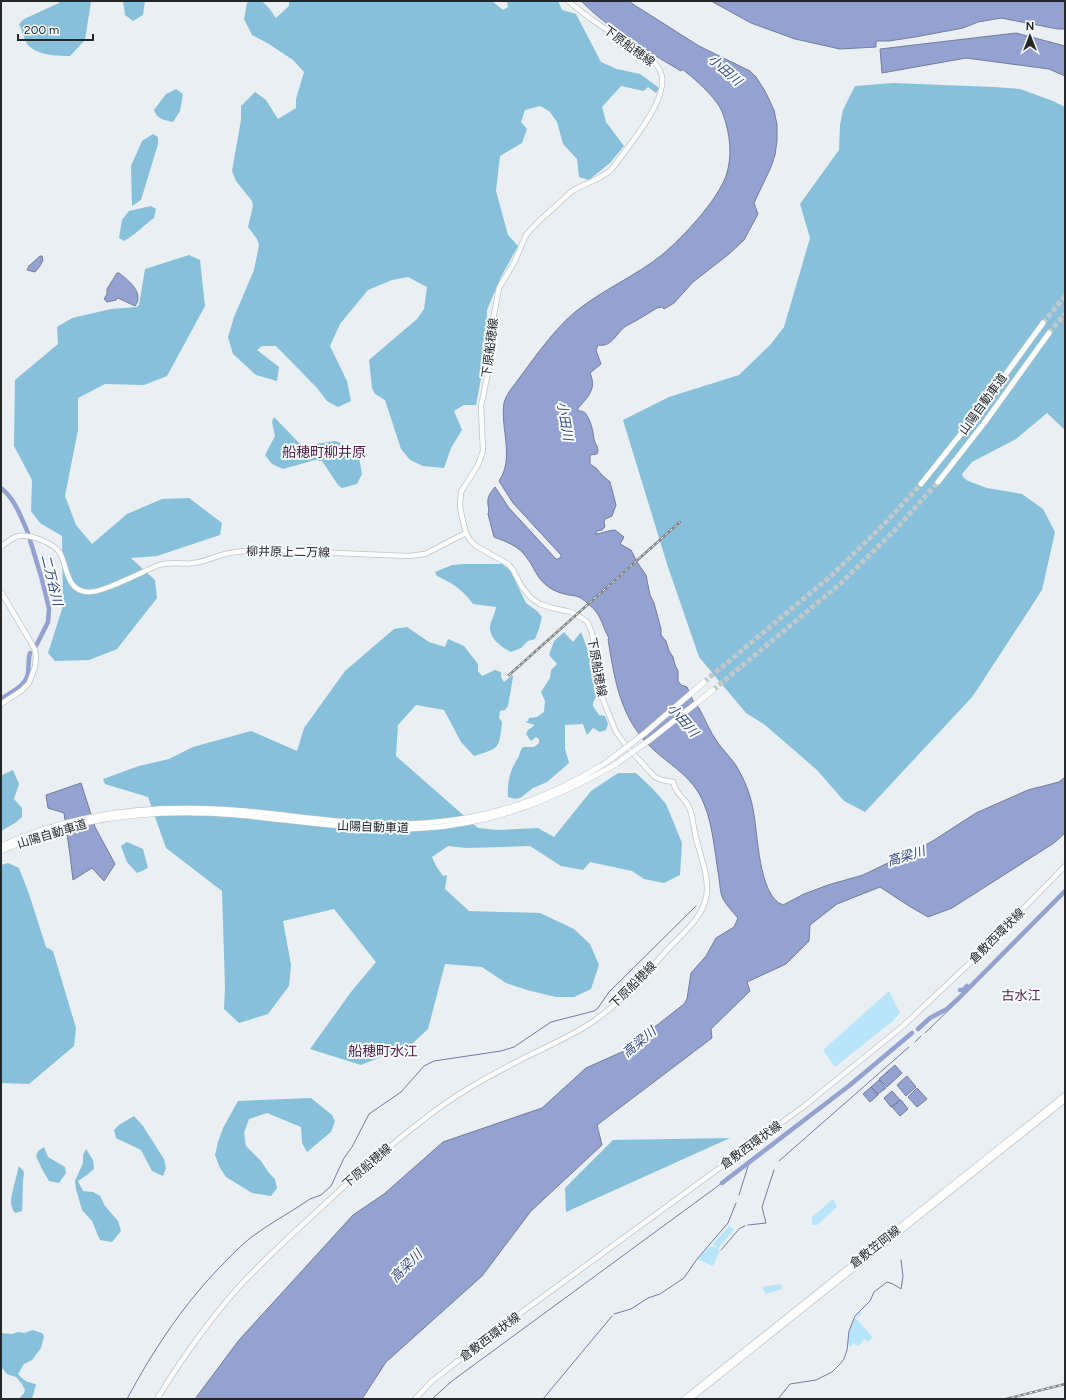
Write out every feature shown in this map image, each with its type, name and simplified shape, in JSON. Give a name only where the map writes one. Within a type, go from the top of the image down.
[{"type":"highway","name":"山陽自動車道","points":[[921,484],[976,415],[1043,323]]},
{"type":"highway","name":"山陽自動車道","points":[[938,482],[985,422],[1049,333]]},
{"type":"highway","name":"山陽自動車道","points":[[1,846],[53,829],[112,816],[160,808],[235,810],[375,824],[443,822],[487,814],[532,800],[569,783],[607,762],[645,733],[704,682]]},
{"type":"highway","name":"山陽自動車道","points":[[112,816],[161,813],[198,813],[236,815],[375,829],[443,827],[488,819],[521,809],[572,788],[616,764],[651,739],[713,690]]},
{"type":"highway","name":"山陽自動車道","points":[[1,851],[53,829]]},
{"type":"main road","name":"下原船穂線","points":[[157,1399],[196,1339],[238,1288],[268,1257],[339,1191],[391,1145],[454,1097],[495,1073],[568,1037],[604,1014],[624,996],[698,916],[707,895],[706,877],[695,836],[690,809],[676,792],[673,782],[655,777],[628,748],[616,732],[602,697],[592,633],[588,623],[570,612],[540,604],[531,598],[522,587],[508,564],[476,546],[466,533],[462,517],[460,499],[462,492],[478,465],[483,451],[481,406],[489,368],[492,325],[499,288],[514,263],[526,235],[562,199],[576,188],[604,176],[612,169],[654,108],[661,93],[662,76],[653,61],[591,19],[568,1]]},
{"type":"main road","name":"柳井原上二万線","points":[[1,547],[18,536],[31,537],[48,543],[59,552],[70,582],[80,590],[94,592],[105,589],[161,564],[194,563],[241,551],[264,550],[408,556],[425,554],[466,533]]},
{"type":"main road","points":[[1,592],[29,639],[35,650],[36,656],[36,667],[29,683],[21,691],[1,704]]},
{"type":"main road","name":"倉敷西環状線","points":[[415,1399],[432,1381],[507,1323],[803,1107],[903,1026],[971,962],[1065,866]]},
{"type":"main road","name":"倉敷笠岡線","points":[[684,1399],[1065,1095]]},
{"type":"main road","name":"倉敷笠岡線","points":[[690,1399],[1064,1102]]},
{"type":"shaded area","points":[[60,1],[91,1],[85,40],[70,56],[42,53],[32,48],[28,45],[24,38],[19,24],[24,19],[59,3]]},
{"type":"shaded area","points":[[123,1],[145,1],[143,15],[133,21],[125,15]]},
{"type":"shaded area","points":[[249,1],[262,1],[276,18],[289,6],[289,1],[492,1],[503,10],[508,7],[507,1],[558,1],[562,10],[576,14],[601,62],[617,69],[640,74],[659,88],[656,93],[648,87],[644,91],[621,86],[602,107],[606,122],[624,146],[610,163],[589,180],[579,177],[577,159],[563,144],[557,122],[549,111],[540,106],[525,110],[521,122],[527,129],[522,143],[500,156],[496,191],[508,235],[518,246],[501,277],[487,310],[486,352],[476,405],[464,405],[454,411],[462,430],[451,448],[444,468],[423,466],[410,460],[401,449],[385,400],[375,394],[372,388],[369,360],[417,319],[424,309],[427,287],[408,277],[392,280],[368,290],[340,324],[330,346],[347,381],[351,401],[338,407],[327,401],[317,388],[276,346],[262,346],[257,350],[279,367],[277,381],[256,375],[233,354],[228,337],[234,317],[254,270],[259,245],[257,239],[248,227],[253,206],[252,201],[236,181],[232,171],[241,120],[241,106],[255,92],[266,100],[278,119],[296,108],[296,99],[304,72],[293,60],[252,35],[244,19],[247,3]]},
{"type":"shaded area","points":[[893,83],[1020,89],[1065,107],[1065,430],[1047,413],[1016,439],[972,462],[962,474],[968,481],[987,488],[1022,494],[1043,509],[1055,532],[1042,590],[973,696],[865,812],[844,801],[817,770],[765,725],[746,713],[699,657],[667,564],[623,420],[669,397],[739,375],[771,344],[784,327],[810,238],[800,204],[839,150],[840,125],[843,110],[855,86]]},
{"type":"shaded area","points":[[176,89],[183,94],[180,111],[173,122],[164,120],[155,113],[154,110],[166,94]]},
{"type":"shaded area","points":[[153,134],[158,137],[158,144],[141,200],[132,206],[131,166],[142,141]]},
{"type":"shaded area","points":[[151,206],[156,209],[154,218],[124,241],[119,238],[122,220],[129,211]]},
{"type":"shaded area","points":[[189,255],[200,260],[205,306],[167,376],[144,385],[105,384],[78,398],[78,430],[65,496],[76,525],[92,544],[127,514],[162,499],[189,498],[222,523],[220,535],[157,556],[131,558],[155,580],[157,598],[117,649],[89,660],[55,661],[48,653],[63,606],[62,536],[40,523],[31,511],[32,480],[14,446],[15,380],[58,344],[57,327],[72,318],[111,309],[136,307],[139,305],[145,269]]},
{"type":"shaded area","points":[[274,417],[302,446],[335,441],[347,445],[359,458],[362,474],[357,484],[342,488],[338,485],[322,461],[315,460],[283,469],[272,464],[265,455],[275,436],[272,422]]},
{"type":"shaded area","points":[[502,564],[510,570],[526,603],[537,611],[542,617],[535,639],[528,641],[521,648],[511,652],[503,647],[495,640],[490,632],[491,622],[496,607],[473,604],[465,594],[453,584],[437,576],[435,572],[452,565]]},
{"type":"shaded area","points":[[407,627],[429,642],[445,647],[448,639],[464,646],[478,664],[478,671],[482,676],[495,670],[501,672],[501,677],[504,682],[512,675],[513,677],[508,706],[505,710],[500,711],[499,718],[502,722],[499,743],[493,749],[474,756],[461,742],[444,710],[416,705],[398,725],[396,756],[478,828],[498,830],[538,828],[554,837],[591,791],[618,773],[636,773],[666,804],[682,843],[680,875],[664,883],[644,879],[632,871],[590,862],[583,870],[561,866],[530,846],[467,848],[448,846],[432,857],[443,876],[447,875],[445,889],[469,911],[540,913],[574,929],[590,944],[599,965],[591,989],[574,997],[556,997],[506,983],[482,967],[445,964],[428,1029],[412,1044],[361,1065],[310,1049],[351,992],[376,962],[334,909],[283,921],[291,965],[289,986],[268,1014],[239,1023],[224,1009],[225,987],[222,891],[166,848],[148,797],[105,784],[103,779],[139,766],[169,759],[193,747],[251,731],[297,751],[304,728],[345,671],[394,629]]},
{"type":"shaded area","points":[[564,632],[573,642],[581,632],[594,667],[598,693],[593,706],[599,715],[605,716],[608,724],[606,730],[600,732],[593,728],[587,735],[583,724],[565,725],[565,749],[569,763],[547,782],[533,788],[520,798],[515,799],[508,797],[510,776],[521,749],[523,747],[534,747],[539,743],[539,739],[536,737],[531,741],[526,734],[528,730],[535,725],[525,722],[528,721],[529,718],[537,717],[544,712],[545,701],[541,692],[550,678],[551,670],[557,664],[549,655],[554,641]]},
{"type":"shaded area","points":[[13,770],[19,784],[14,799],[22,808],[22,817],[1,831],[1,778],[2,775]]},
{"type":"shaded area","points":[[127,842],[143,849],[148,868],[137,873],[127,862],[121,846]]},
{"type":"shaded area","points":[[8,863],[19,868],[46,947],[53,951],[76,1028],[74,1046],[29,1084],[1,1083],[1,865]]},
{"type":"shaded area","points":[[889,991],[900,1013],[894,1020],[835,1067],[823,1050]]},
{"type":"shaded area","points":[[311,1098],[332,1115],[335,1121],[331,1132],[307,1152],[302,1143],[301,1127],[267,1113],[249,1119],[244,1133],[246,1146],[261,1161],[275,1179],[277,1188],[271,1196],[252,1193],[226,1177],[220,1168],[215,1155],[223,1128],[238,1101]]},
{"type":"shaded area","points":[[134,1116],[143,1126],[164,1159],[166,1168],[163,1176],[152,1171],[141,1150],[116,1138],[114,1130],[119,1125]]},
{"type":"shaded area","points":[[730,1138],[566,1212],[565,1188],[613,1140]]},
{"type":"shaded area","points":[[44,1147],[48,1157],[65,1167],[66,1173],[59,1183],[49,1181],[36,1156],[38,1151]]},
{"type":"shaded area","points":[[86,1149],[93,1160],[94,1169],[78,1181],[83,1191],[93,1192],[100,1196],[105,1206],[118,1221],[121,1231],[112,1242],[100,1240],[92,1221],[82,1210],[76,1189],[75,1181],[83,1163],[83,1155]]},
{"type":"shaded area","points":[[19,1166],[24,1172],[22,1211],[15,1213],[11,1199]]},
{"type":"shaded area","points":[[833,1199],[837,1207],[817,1225],[812,1225],[812,1217]]},
{"type":"shaded area","points":[[729,1226],[734,1229],[718,1249],[720,1250],[713,1266],[697,1259],[710,1246],[717,1248],[713,1244]]},
{"type":"shaded area","points":[[781,1284],[782,1289],[766,1294],[762,1287]]},
{"type":"shaded area","points":[[860,1312],[862,1313],[856,1319],[873,1337],[868,1342],[864,1339],[859,1346],[853,1343],[851,1347],[848,1345],[849,1331],[852,1323]]},
{"type":"shaded area","points":[[33,1330],[42,1333],[44,1336],[41,1348],[32,1360],[24,1364],[18,1374],[26,1381],[36,1384],[32,1399],[19,1399],[25,1390],[22,1384],[16,1377],[7,1374],[1,1367],[1,1333],[24,1333]]},
{"type":"water","points":[[581,1],[628,1],[699,46],[750,71],[765,91],[774,110],[777,125],[775,155],[754,203],[758,214],[744,240],[729,254],[693,282],[674,303],[664,309],[662,307],[657,308],[624,327],[607,344],[598,345],[596,350],[601,364],[590,373],[592,388],[588,396],[578,408],[578,411],[584,412],[589,420],[598,448],[597,454],[590,455],[590,464],[610,482],[616,505],[612,516],[605,519],[605,527],[602,530],[597,531],[595,534],[615,530],[624,537],[620,544],[631,550],[646,575],[650,595],[654,603],[661,629],[661,635],[666,641],[669,651],[673,657],[678,671],[678,681],[681,685],[687,687],[693,701],[699,708],[712,734],[735,764],[746,786],[753,809],[760,862],[768,889],[775,899],[783,905],[804,894],[828,885],[863,875],[931,842],[976,813],[1028,790],[1059,782],[1065,777],[1065,833],[1054,843],[952,908],[928,917],[880,887],[837,904],[810,925],[809,941],[786,964],[747,982],[750,991],[711,1029],[712,1038],[597,1125],[602,1145],[531,1211],[482,1276],[386,1362],[362,1399],[195,1399],[239,1340],[353,1215],[384,1194],[443,1142],[542,1108],[586,1068],[624,1051],[684,1004],[687,999],[691,973],[706,956],[716,938],[734,927],[738,918],[722,897],[712,831],[707,812],[699,793],[685,776],[644,740],[629,717],[623,705],[615,680],[609,638],[596,611],[580,598],[557,592],[543,582],[520,550],[494,537],[488,514],[488,498],[495,487],[509,508],[556,559],[561,557],[561,555],[513,503],[499,481],[504,472],[507,453],[503,413],[505,399],[540,350],[566,320],[585,304],[653,262],[680,238],[699,218],[722,186],[728,168],[730,145],[723,114],[717,102],[682,69],[681,71],[629,39],[604,21]]},
{"type":"water","points":[[711,1],[1065,1],[1065,29],[1001,18],[978,22],[963,28],[915,37],[889,41],[876,41],[876,47],[840,49],[795,39],[751,23]]},
{"type":"water","points":[[1016,33],[1065,46],[1065,76],[1049,69],[966,58],[882,73],[880,49]]},
{"type":"water","points":[[40,256],[42,256],[43,260],[35,272],[27,270],[29,266]]},
{"type":"water","points":[[117,273],[127,279],[137,292],[138,301],[135,306],[118,298],[107,302],[104,299],[107,294],[107,289]]},
{"type":"water","points":[[81,783],[95,827],[115,864],[104,881],[92,868],[73,880],[64,813],[48,808],[46,795]]},
{"type":"water","points":[[895,1065],[902,1073],[887,1087],[879,1079]]},
{"type":"water","points":[[907,1076],[916,1087],[906,1096],[897,1085]]},
{"type":"water","points":[[879,1080],[886,1088],[878,1094],[871,1087]]},
{"type":"water","points":[[871,1087],[878,1095],[870,1102],[863,1094]]},
{"type":"water","points":[[917,1088],[927,1099],[917,1107],[908,1097]]},
{"type":"water","points":[[892,1091],[900,1100],[891,1107],[884,1098]]},
{"type":"water","points":[[901,1100],[908,1109],[900,1116],[892,1107]]},
{"type":"waterway","name":"二万谷川","points":[[1,488],[14,503],[28,533]]},
{"type":"waterway","name":"二万谷川","points":[[30,540],[49,608],[48,622],[36,646]]},
{"type":"waterway","name":"二万谷川","points":[[1,699],[18,688],[27,678],[30,653]]},
{"type":"waterway","points":[[918,1029],[930,1018],[947,1009],[958,999],[1065,891]]},
{"type":"waterway","points":[[127,1399],[157,1347],[204,1284],[249,1239],[310,1199],[321,1195],[331,1186],[344,1158],[352,1147],[369,1114],[401,1092],[424,1066],[434,1061],[501,1051],[514,1047],[551,1022],[594,1011],[598,1008],[609,992],[696,906]]},
{"type":"waterway","points":[[960,990],[963,990],[967,986]]},
{"type":"waterway","points":[[925,1033],[957,1002],[958,999]]},
{"type":"waterway","points":[[722,1183],[850,1085],[912,1033]]},
{"type":"waterway","points":[[915,1042],[921,1036]]},
{"type":"waterway","points":[[779,1161],[909,1047]]},
{"type":"waterway","points":[[739,1195],[749,1163]]},
{"type":"waterway","points":[[748,1225],[766,1223],[762,1207],[774,1170]]},
{"type":"waterway","points":[[432,1399],[452,1381],[722,1183]]},
{"type":"waterway","points":[[614,1314],[631,1309],[648,1298],[660,1294],[684,1278],[697,1259],[728,1223],[736,1203]]},
{"type":"waterway","points":[[721,1250],[740,1228],[745,1226]]},
{"type":"waterway","points":[[778,1399],[790,1384],[816,1380],[832,1372],[840,1364],[844,1359],[847,1350],[849,1331],[855,1316],[870,1301],[874,1292],[887,1282],[901,1289],[903,1276],[901,1260]]},
{"type":"waterway","points":[[543,1399],[612,1316]]},
{"type":"tunnel","points":[[1043,323],[1065,296]]},
{"type":"tunnel","points":[[1049,333],[1065,314]]},
{"type":"tunnel","points":[[713,690],[840,584],[895,530],[938,482]]},
{"type":"tunnel","points":[[704,682],[832,575],[886,522],[921,484]]},
{"type":"railway","points":[[509,675],[680,522]]},
{"type":"railway","points":[[1006,1399],[1065,1384]]},
{"type":"district","name":"船穂町柳井原","points":[[324,452]]},
{"type":"district","name":"古水江","points":[[1021,995]]},
{"type":"district","name":"船穂町水江","points":[[383,1051]]},
{"type":"water label","name":"小田川","points":[[725,70]]},
{"type":"water label","name":"小田川","points":[[565,421]]},
{"type":"water label","name":"小田川","points":[[683,720]]},
{"type":"water label","name":"高梁川","points":[[906,856]]},
{"type":"water label","name":"高梁川","points":[[639,1042]]},
{"type":"water label","name":"高梁川","points":[[406,1266]]}]
